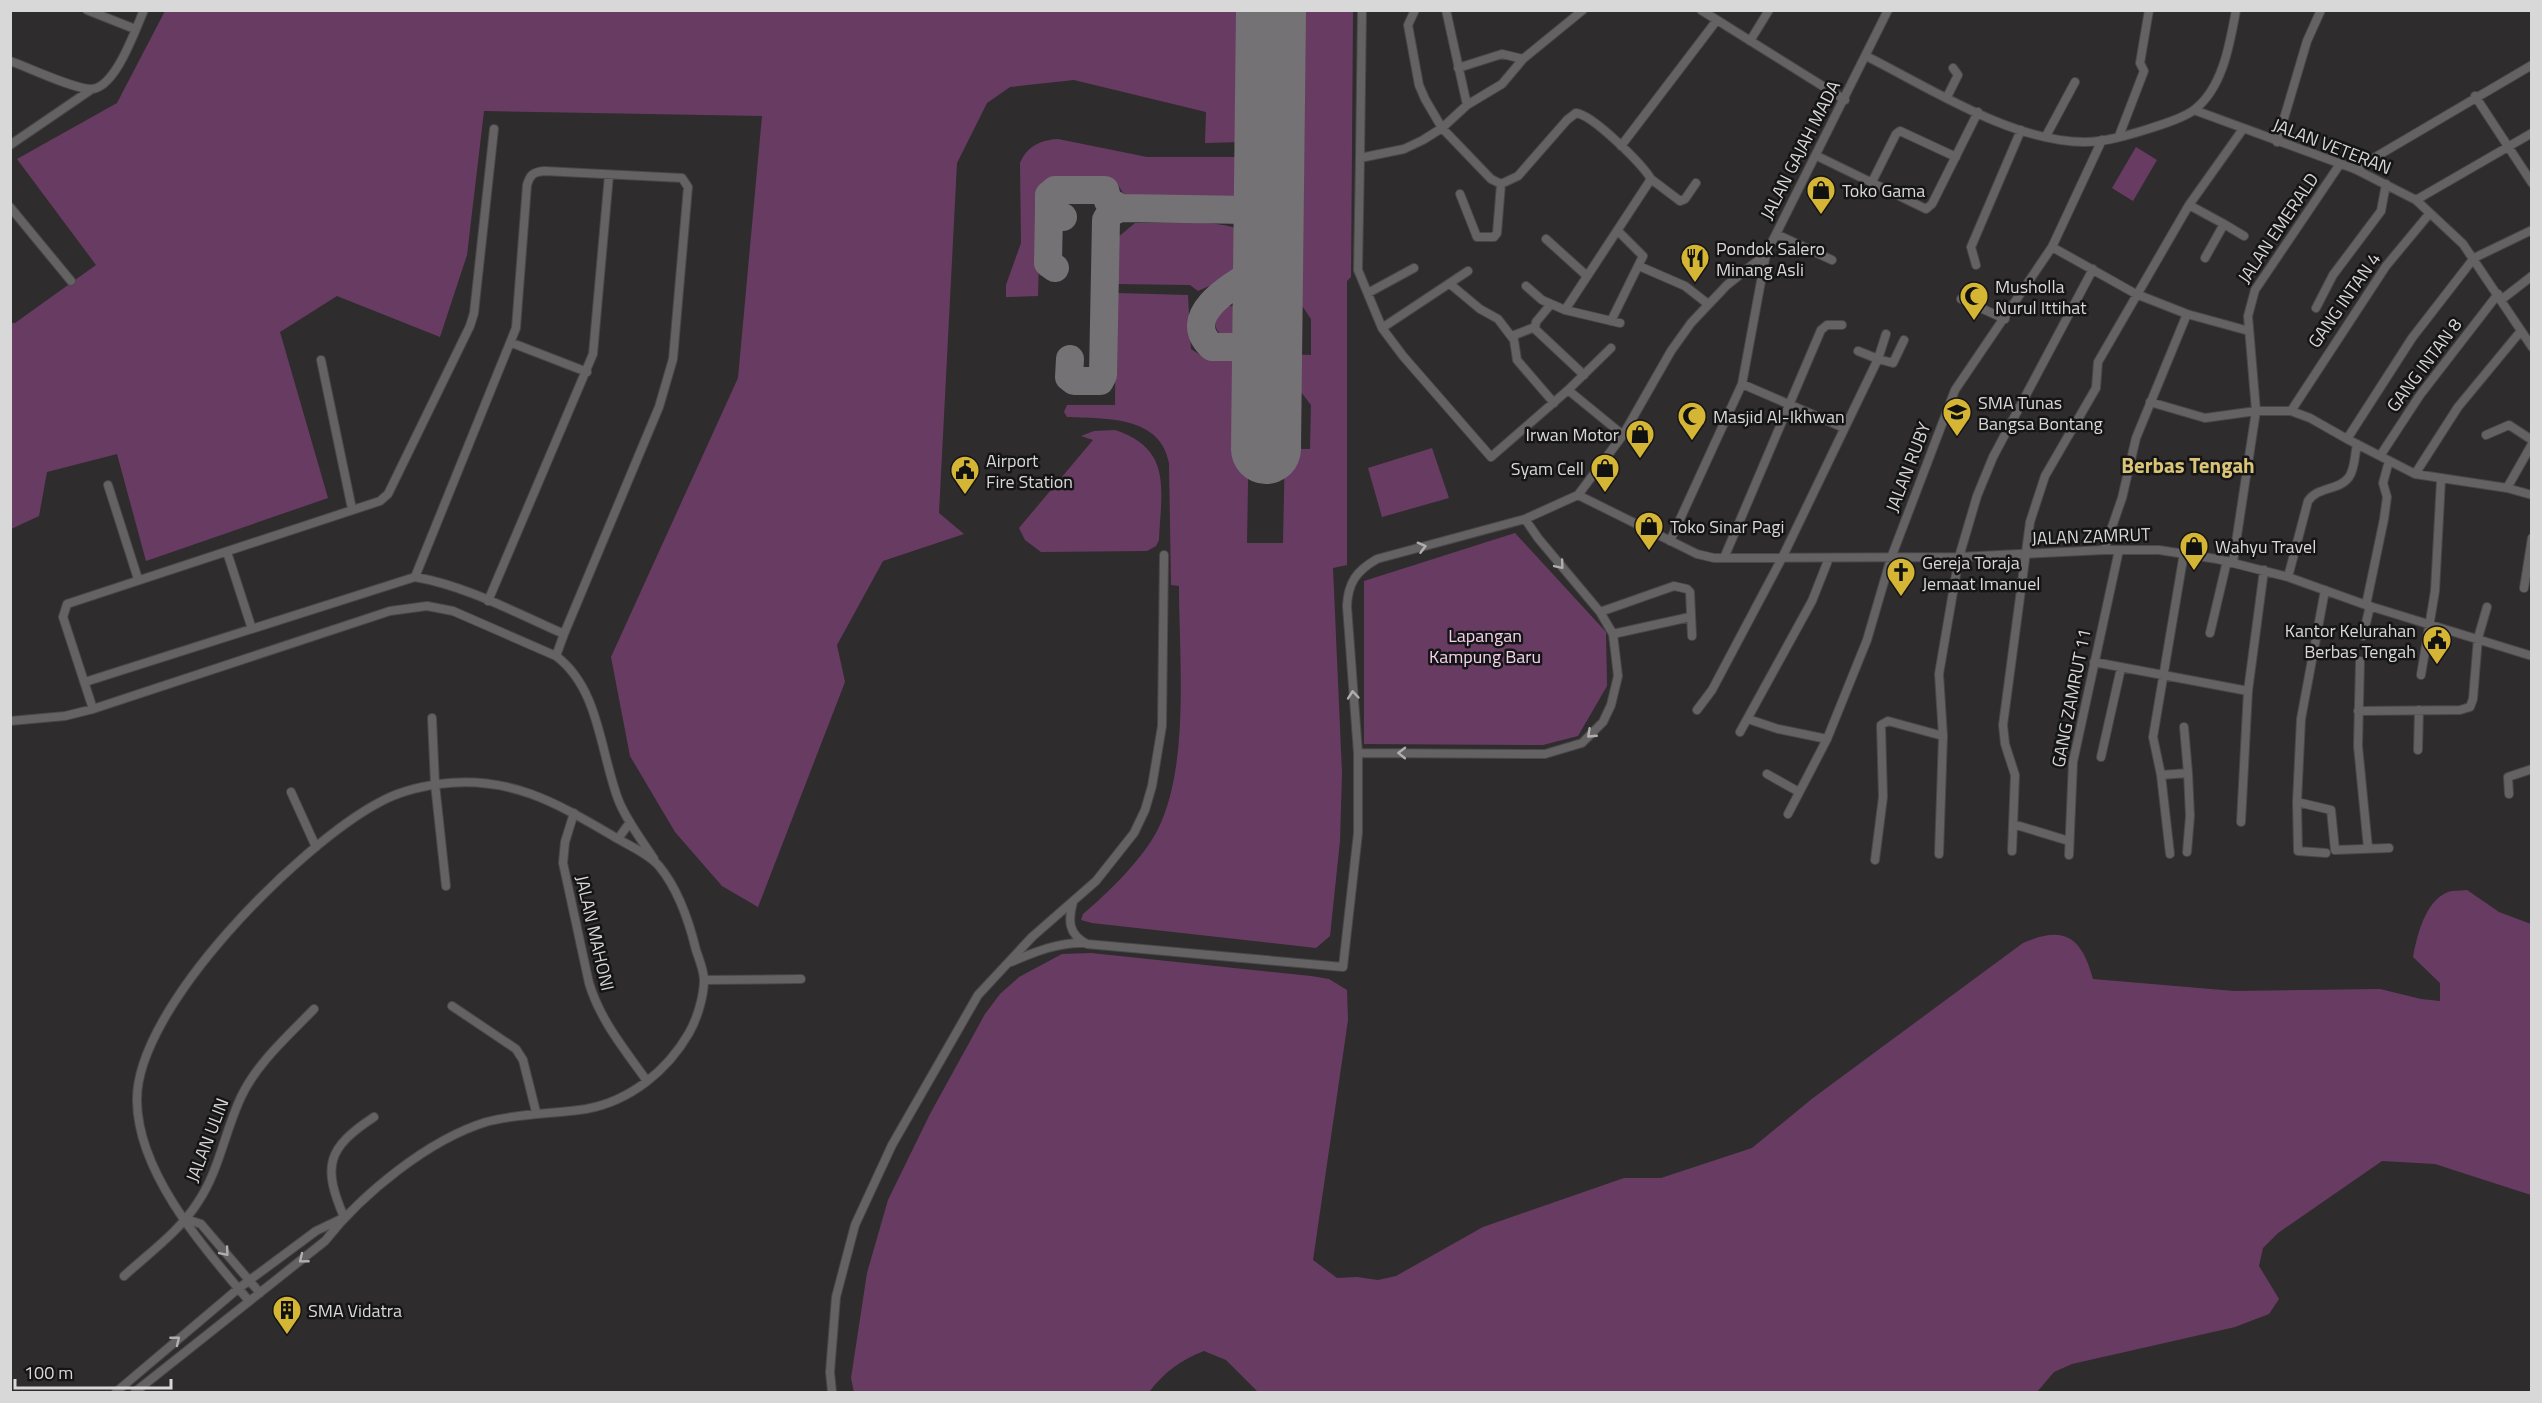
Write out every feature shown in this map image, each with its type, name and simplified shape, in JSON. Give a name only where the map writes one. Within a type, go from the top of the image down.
[{"type":"street","points":[[87,10],[135,29]]},
{"type":"street","points":[[10,145],[109,79],[117,70],[144,10]]},
{"type":"street","points":[[1362,10],[1358,270],[1382,328],[1403,356],[1491,457],[1569,390],[1611,348]]},
{"type":"street","points":[[1415,10],[1408,25],[1419,85],[1431,112],[1442,128],[1491,179],[1501,184]]},
{"type":"street","points":[[1446,10],[1467,105]]},
{"type":"street","points":[[1360,158],[1415,145],[1442,128],[1467,105],[1502,84],[1523,59],[1583,10]]},
{"type":"street","points":[[1701,10],[1845,100]]},
{"type":"street","points":[[1750,41],[1769,10]]},
{"type":"street","name":"JALAN GAJAH MADA","points":[[1578,495],[1623,435],[1671,351],[1708,304],[1766,254],[1888,10]]},
{"type":"street","points":[[2119,136],[2144,71],[2139,63],[2149,10]]},
{"type":"street","points":[[1866,56],[1978,112],[2020,130],[2086,142],[2103,140],[2169,122],[2194,110],[2208,95],[2220,72],[2236,10]]},
{"type":"street","points":[[2277,142],[2307,41],[2321,10]]},
{"type":"street","points":[[1622,146],[1717,20]]},
{"type":"street","points":[[1458,68],[1502,54],[1523,59]]},
{"type":"street","points":[[10,61],[92,89]]},
{"type":"street","points":[[2355,169],[2532,64]]},
{"type":"street","points":[[1947,97],[1958,75],[1953,68]]},
{"type":"street","points":[[2046,136],[2075,82]]},
{"type":"street","points":[[2475,96],[2532,183]]},
{"type":"street","name":"JALAN VETERAN","points":[[2194,110],[2355,169],[2416,200],[2451,231],[2474,258],[2520,332],[2532,347]]},
{"type":"street","points":[[1817,156],[1926,209],[1932,204],[1978,112]]},
{"type":"street","points":[[1501,184],[1518,176],[1567,120],[1576,113],[1585,116],[1622,146],[1651,179],[1680,201],[1685,199],[1696,183]]},
{"type":"street","points":[[93,710],[63,617],[64,609],[75,600],[380,501],[388,494],[470,326],[478,286],[494,129]]},
{"type":"street","points":[[2012,851],[2015,775],[2005,744],[2003,725],[2030,522],[2045,476],[2093,394],[2098,362],[2189,205],[2243,129]]},
{"type":"street","points":[[1976,265],[1971,247],[2020,130]]},
{"type":"street","points":[[1871,184],[1896,134],[1900,131],[1956,157]]},
{"type":"street","points":[[2416,200],[2532,133]]},
{"type":"street","name":"JALAN RUBY","points":[[1788,813],[1827,739],[1872,628],[1890,558],[1955,390],[2052,247],[2103,140]]},
{"type":"street","name":"JALAN EMERALD","points":[[2210,633],[2230,562],[2256,411],[2248,306],[2255,290],[2340,164]]},
{"type":"street","points":[[415,577],[512,343],[516,328],[527,185],[530,176],[544,171],[682,178],[688,187],[676,340],[659,407],[556,656]]},
{"type":"street","points":[[488,601],[587,372],[596,338],[609,175]]},
{"type":"street","points":[[1565,310],[1651,179]]},
{"type":"street","points":[[1460,194],[1477,237],[1494,237],[1497,233],[1501,184]]},
{"type":"street","points":[[2316,308],[2333,275],[2381,211],[2386,184]]},
{"type":"street","points":[[2189,205],[2244,236]]},
{"type":"street","points":[[10,207],[71,281]]},
{"type":"street","name":"GANG INTAN 4","points":[[2290,411],[2386,266],[2430,213]]},
{"type":"street","points":[[2205,258],[2224,224]]},
{"type":"street","points":[[2347,439],[2412,338],[2474,258],[2532,230]]},
{"type":"street","points":[[1526,286],[1551,304],[1565,310],[1615,322],[1643,256],[1618,231]]},
{"type":"street","points":[[1776,234],[1832,260]]},
{"type":"street","points":[[1546,239],[1587,276]]},
{"type":"street","points":[[2052,247],[2136,294],[2187,314],[2249,331]]},
{"type":"street","points":[[1670,541],[1742,384],[1766,254]]},
{"type":"street","points":[[1639,266],[1685,286],[1708,304]]},
{"type":"street","points":[[1368,293],[1414,268]]},
{"type":"street","points":[[1939,854],[1943,736],[1939,674],[1959,557],[1977,496],[1993,457],[2092,269]]},
{"type":"street","points":[[1382,328],[1468,271]]},
{"type":"street","name":"GANG INTAN 8","points":[[2380,456],[2420,395],[2499,297],[2532,276]]},
{"type":"street","points":[[1450,284],[1480,309],[1498,319],[1516,344],[1517,360],[1554,403]]},
{"type":"street","points":[[1961,299],[2005,319]]},
{"type":"street","points":[[1535,327],[1536,322],[1551,304]]},
{"type":"street","points":[[2104,550],[2122,498],[2136,438],[2187,314]]},
{"type":"street","points":[[1724,558],[1821,330],[1827,325],[1842,325]]},
{"type":"street","points":[[1512,336],[1535,327]]},
{"type":"street","points":[[1535,327],[1584,375]]},
{"type":"street","points":[[2415,474],[2457,407],[2520,332]]},
{"type":"street","points":[[1697,710],[1712,690],[1782,558],[1878,359],[1886,334]]},
{"type":"street","points":[[1858,351],[1893,363],[1904,340]]},
{"type":"street","points":[[512,343],[587,372]]},
{"type":"street","points":[[321,360],[352,509]]},
{"type":"street","points":[[1742,384],[1844,428]]},
{"type":"street","points":[[1569,390],[1623,435]]},
{"type":"street","points":[[2150,402],[2205,418],[2256,411],[2290,411],[2310,418],[2415,474],[2441,480],[2507,488],[2532,495]]},
{"type":"street","points":[[2486,435],[2509,425],[2532,442],[2507,488]]},
{"type":"street","points":[[2288,577],[2308,501],[2316,492],[2342,483],[2350,476],[2357,444]]},
{"type":"street","points":[[2363,636],[2387,497],[2382,483],[2389,461]]},
{"type":"street","points":[[2421,675],[2436,578],[2441,480]]},
{"type":"street","points":[[108,484],[138,579]]},
{"type":"street","points":[[1005,964],[1048,948],[1071,943],[1343,967],[1358,833],[1358,753],[1347,606],[1348,590],[1354,577],[1363,567],[1377,559],[1525,519],[1578,495]]},
{"type":"street","name":"JALAN ZAMRUT","points":[[1578,495],[1697,554],[1724,558],[1959,557],[2104,550],[2184,554],[2230,562],[2288,577],[2368,605],[2532,656]]},
{"type":"street","points":[[1358,753],[1545,754],[1582,743],[1603,722],[1611,705],[1618,676],[1613,634],[1600,612],[1538,538],[1525,519]]},
{"type":"street","points":[[2524,588],[2532,538]]},
{"type":"street","name":"GANG ZAMRUT 11","points":[[2069,855],[2073,762],[2119,550]]},
{"type":"street","points":[[227,552],[252,629]]},
{"type":"street","points":[[2170,854],[2161,776],[2153,737],[2184,554]]},
{"type":"street","points":[[832,1392],[830,1372],[836,1297],[855,1225],[892,1145],[978,995],[1005,964],[1096,881],[1134,833],[1145,810],[1152,786],[1162,726],[1164,555]]},
{"type":"street","points":[[1740,732],[1812,601],[1829,558]]},
{"type":"street","points":[[2241,822],[2248,691],[2264,570]]},
{"type":"street","points":[[85,682],[415,577],[431,580],[488,601],[564,634]]},
{"type":"street","points":[[1600,612],[1678,586],[1690,592],[1692,636]]},
{"type":"street","points":[[2325,590],[2301,719],[2297,802],[2298,851],[2326,853]]},
{"type":"street","points":[[10,721],[93,710],[365,618],[409,607],[427,606],[453,612],[556,656],[570,667],[584,688],[611,778],[630,822],[670,882],[682,906],[704,980],[692,1028],[676,1054],[633,1092],[611,1102],[586,1109],[536,1112],[487,1122],[457,1133],[404,1168],[344,1218],[325,1241],[135,1392]]},
{"type":"street","points":[[2358,711],[2470,707],[2474,699],[2478,638],[2487,607]]},
{"type":"street","points":[[1613,634],[1690,617]]},
{"type":"street","points":[[2360,661],[2358,746],[2368,848]]},
{"type":"street","points":[[2094,663],[2248,691]]},
{"type":"street","points":[[2101,757],[2121,668]]},
{"type":"street","points":[[2418,750],[2419,710]]},
{"type":"street","points":[[432,718],[435,784],[446,886]]},
{"type":"street","points":[[1748,719],[1778,729],[1827,739]]},
{"type":"street","points":[[1875,860],[1882,807],[1881,725],[1888,721],[1943,736]]},
{"type":"street","points":[[2184,727],[2190,816],[2187,852]]},
{"type":"street","points":[[2509,794],[2508,777],[2531,767]]},
{"type":"street","points":[[2161,776],[2188,773]]},
{"type":"street","points":[[1767,774],[1799,792]]},
{"type":"street","points":[[249,1301],[191,1233],[186,1219],[159,1178],[149,1156],[137,1105],[138,1074],[156,1028],[197,971],[258,900],[316,847],[379,802],[402,792],[435,784],[482,782],[502,784],[526,791],[574,813],[656,861]]},
{"type":"street","points":[[291,792],[316,847]]},
{"type":"street","points":[[2297,802],[2331,810],[2335,850],[2389,848]]},
{"type":"street","name":"JALAN MAHONI","points":[[574,813],[565,842],[563,863],[589,983],[605,1022],[647,1081]]},
{"type":"street","points":[[618,839],[630,822]]},
{"type":"street","points":[[2013,824],[2068,841]]},
{"type":"street","points":[[1073,902],[1068,918],[1070,928],[1079,939],[1088,944]]},
{"type":"street","points":[[704,980],[801,979]]},
{"type":"street","points":[[452,1006],[516,1049],[523,1060],[536,1112]]},
{"type":"street","name":"JALAN ULIN","points":[[124,1276],[186,1219],[206,1190],[234,1111],[246,1087],[261,1066],[314,1009]]},
{"type":"street","points":[[344,1218],[330,1179],[332,1162],[349,1134],[374,1117]]},
{"type":"street","points":[[116,1392],[239,1288],[316,1231],[344,1218]]},
{"type":"street","points":[[186,1219],[201,1224],[260,1293]]},
{"type":"green space","points":[[165,11],[1252,11],[1251,132],[1241,142],[1205,143],[1206,112],[1074,80],[1010,87],[987,103],[957,163],[939,513],[964,534],[883,561],[837,645],[845,682],[758,907],[722,886],[675,832],[630,756],[611,657],[738,378],[762,116],[484,111],[467,255],[440,337],[337,296],[280,332],[328,498],[146,561],[117,454],[47,472],[39,516],[11,529],[10,323],[15,323],[96,265],[17,159],[117,103]]},
{"type":"green space","points":[[1289,11],[1353,11],[1351,277],[1347,281],[1347,565],[1333,568],[1342,773],[1340,841],[1330,936],[1316,948],[1081,920],[1083,914],[1114,886],[1143,852],[1158,829],[1168,803],[1179,743],[1181,677],[1179,586],[1171,585],[1169,463],[1164,447],[1155,436],[1129,423],[1098,418],[1067,417],[1064,412],[1067,405],[1115,405],[1116,293],[1188,295],[1191,349],[1205,358],[1250,360],[1247,543],[1283,543],[1285,449],[1310,449],[1311,405],[1284,370],[1285,354],[1311,355],[1311,319],[1286,282]]},
{"type":"green space","points":[[1058,139],[1147,157],[1242,157],[1251,166],[1251,188],[1246,196],[1231,204],[1139,202],[1123,193],[1118,185],[1041,185],[1038,296],[1006,297],[1006,285],[1021,243],[1020,163],[1026,152],[1035,145]]},
{"type":"green space","points":[[2136,147],[2157,160],[2133,201],[2112,188]]},
{"type":"green space","points":[[1193,222],[1225,225],[1245,234],[1251,246],[1251,260],[1227,278],[1198,291],[1190,285],[1116,284],[1117,238],[1135,223]]},
{"type":"green space","points":[[1231,306],[1242,311],[1247,322],[1242,333],[1231,338],[1220,333],[1215,322],[1220,311]]},
{"type":"green space","points":[[1115,430],[1134,438],[1147,448],[1160,473],[1161,504],[1159,540],[1156,546],[1147,551],[1041,552],[1025,540],[1019,528],[1093,440],[1081,436],[1094,431]]},
{"type":"green space","points":[[1432,448],[1449,498],[1382,517],[1368,468]]},
{"type":"green space","name":"Lapangan Kampung Baru","points":[[1515,533],[1606,632],[1607,686],[1578,736],[1543,745],[1364,744],[1364,581]]},
{"type":"green space","points":[[2467,890],[2499,912],[2531,924],[2531,1195],[2435,1164],[2382,1161],[2278,1233],[2263,1248],[2259,1266],[2279,1299],[2269,1314],[2235,1327],[2072,1364],[2054,1372],[2037,1392],[1258,1392],[1226,1360],[1204,1351],[1174,1367],[1149,1392],[854,1392],[851,1378],[867,1273],[888,1200],[930,1114],[985,1014],[1000,994],[1019,977],[1062,954],[1091,953],[1311,976],[1329,979],[1347,990],[1348,1020],[1313,1260],[1337,1278],[1357,1277],[1378,1280],[1396,1276],[1483,1227],[1624,1178],[1661,1178],[1752,1148],[1813,1098],[2023,943],[2038,937],[2061,935],[2070,939],[2083,954],[2093,979],[2234,991],[2380,989],[2440,1001],[2440,983],[2413,957],[2417,939],[2423,920],[2433,903],[2448,892]]},
{"type":"taxiway","points":[[1063,217],[1049,211],[1049,195],[1055,190],[1105,190],[1108,201],[1121,208]]},
{"type":"taxiway","points":[[1269,191],[1251,210],[1261,218],[1269,234]]},
{"type":"taxiway","points":[[1070,359],[1069,377],[1074,381],[1100,381],[1103,375],[1106,220],[1111,212],[1121,208],[1251,210]]},
{"type":"taxiway","points":[[1049,211],[1048,263],[1055,268]]},
{"type":"taxiway","points":[[1268,264],[1217,298],[1207,309],[1201,321],[1203,334],[1212,347],[1268,347]]},
{"type":"runway","points":[[1266,449],[1271,10]]},
{"type":"place","name":"Toko Gama","points":[[1821,216]]},
{"type":"place","name":"Pondok Salero Minang Asli","points":[[1695,284]]},
{"type":"place","name":"Musholla Nurul Ittihat","points":[[1974,322]]},
{"type":"place","name":"SMA Tunas Bangsa Bontang","points":[[1957,438]]},
{"type":"place","name":"Masjid Al-Ikhwan","points":[[1692,442]]},
{"type":"place","name":"Irwan Motor","points":[[1640,460]]},
{"type":"place","name":"Syam Cell","points":[[1605,494]]},
{"type":"place","name":"Airport Fire Station","points":[[965,496]]},
{"type":"place","name":"Toko Sinar Pagi","points":[[1649,552]]},
{"type":"place","name":"Wahyu Travel","points":[[2194,572]]},
{"type":"place","name":"Gereja Toraja Jemaat Imanuel","points":[[1901,598]]},
{"type":"place","name":"Kantor Kelurahan Berbas Tengah","points":[[2437,666]]},
{"type":"place","name":"SMA Vidatra","points":[[287,1336]]},
{"type":"district","name":"Berbas Tengah","points":[[2188,465]]}]
